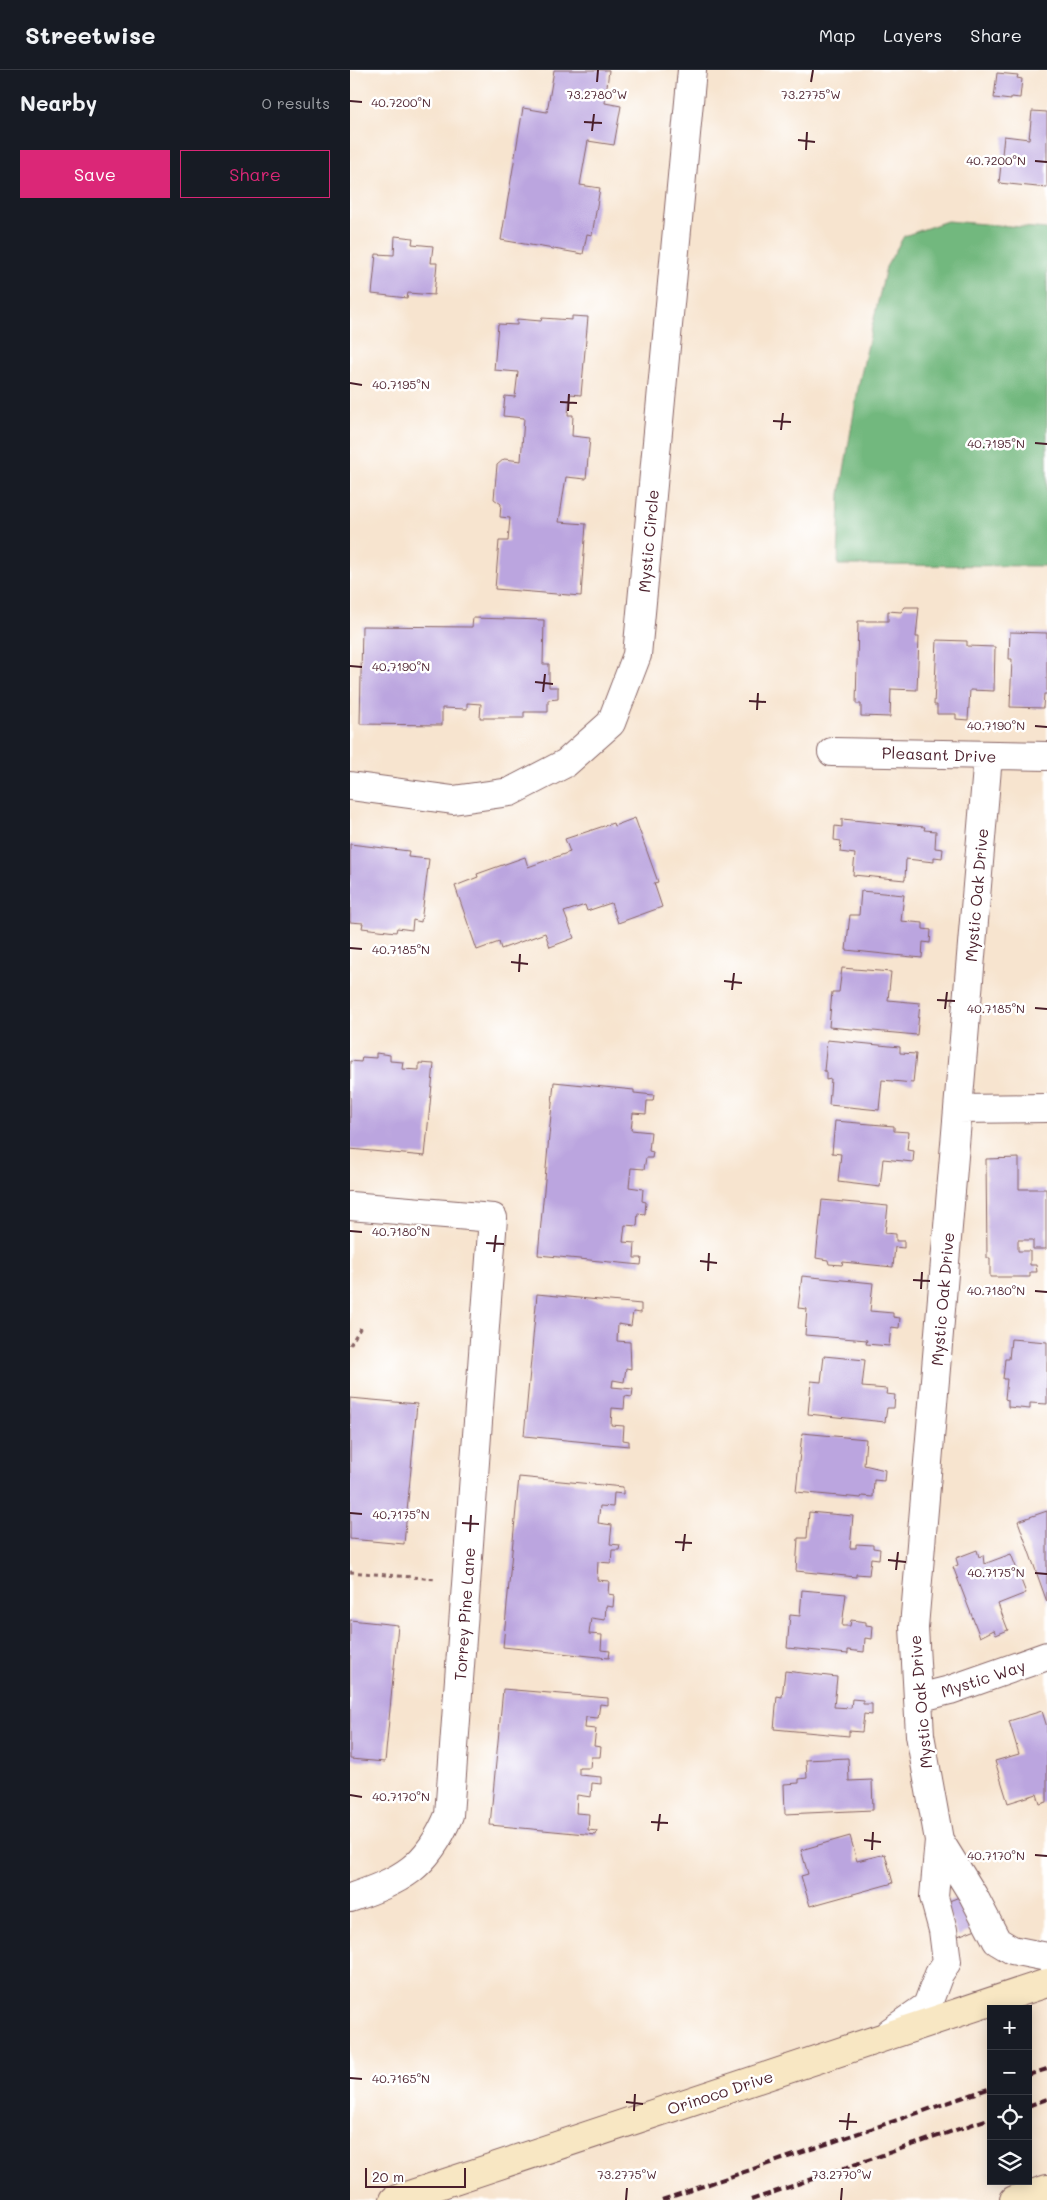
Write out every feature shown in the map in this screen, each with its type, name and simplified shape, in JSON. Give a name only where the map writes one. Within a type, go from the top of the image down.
[{"type":"street","name":"Mystic Circle","points":[[350,786],[453,800],[510,792],[566,763],[611,723],[637,655],[692,70]]},
{"type":"street","name":"Pleasant Drive","points":[[832,752],[1047,756]]},
{"type":"street","name":"Mystic Oak Drive","points":[[880,2038],[927,2006],[939,1974],[947,1962],[943,1930],[934,1897],[939,1840],[920,1735],[914,1627],[988,756]]},
{"type":"street","points":[[958,1109],[1047,1108]]},
{"type":"street","name":"Torrey Pine Lane","points":[[350,1206],[493,1218],[449,1815],[439,1839],[421,1862],[401,1877],[350,1898]]},
{"type":"street","name":"Mystic Way","points":[[918,1698],[1047,1656]]},
{"type":"street","name":"Mystic Oak Drive","points":[[939,1840],[974,1895],[997,1941],[1012,1950],[1047,1957]]},
{"type":"street","name":"Orinoco Drive","points":[[394,2200],[1047,1983]]},
{"type":"street","points":[[1014,2200],[1047,2189]]},
{"type":"path","points":[[350,1345],[361,1327]]},
{"type":"path","points":[[350,1572],[437,1579]]},
{"type":"green space","points":[[947,221],[1047,229],[1047,566],[838,565],[840,494],[859,383],[886,267],[904,236]]},
{"type":"building","points":[[554,70],[609,70],[605,103],[621,106],[614,145],[588,141],[580,185],[600,188],[592,235],[587,234],[583,254],[501,240],[523,108],[547,112]]},
{"type":"building","points":[[997,73],[1018,75],[1017,78],[1022,79],[1020,98],[1011,97],[1011,100],[994,98]]},
{"type":"building","points":[[1032,111],[1047,112],[1047,188],[999,183],[1004,136],[1029,139]]},
{"type":"building","points":[[395,236],[413,238],[412,244],[433,246],[431,263],[437,263],[434,295],[408,293],[407,298],[372,294],[376,254],[394,255]]},
{"type":"building","points":[[572,316],[588,317],[581,395],[570,394],[568,415],[573,415],[572,436],[590,438],[586,479],[566,477],[559,522],[586,524],[581,596],[495,589],[499,541],[508,541],[510,518],[500,517],[501,504],[494,499],[497,465],[504,459],[521,461],[524,418],[503,416],[505,396],[515,397],[518,372],[494,370],[498,324],[517,325],[517,319],[541,321],[542,318],[572,320]]},
{"type":"building","points":[[905,607],[919,607],[916,637],[919,637],[917,690],[891,689],[890,717],[861,716],[861,704],[856,704],[858,621],[888,621],[888,611],[901,612]]},
{"type":"building","points":[[473,618],[544,620],[543,664],[549,664],[549,687],[558,687],[558,699],[548,700],[548,712],[524,712],[524,718],[480,718],[481,704],[467,703],[467,709],[442,708],[442,725],[360,724],[362,626],[472,627]]},
{"type":"building","points":[[1010,632],[1047,633],[1047,694],[1044,694],[1043,708],[1010,707],[1012,659],[1009,659]]},
{"type":"building","points":[[937,640],[967,641],[967,646],[995,647],[994,691],[970,690],[968,720],[956,719],[956,714],[937,714],[937,705],[934,705]]},
{"type":"building","points":[[635,818],[658,882],[654,883],[662,907],[618,923],[611,903],[587,911],[585,905],[564,912],[574,938],[550,947],[545,933],[501,949],[499,942],[477,950],[455,886],[478,877],[477,874],[525,857],[528,867],[570,852],[565,839],[613,823],[614,826]]},
{"type":"building","points":[[842,819],[925,827],[924,830],[936,831],[935,848],[943,849],[942,858],[934,857],[934,862],[906,859],[905,880],[853,875],[855,854],[840,852],[841,841],[834,840],[835,826],[842,827]]},
{"type":"building","points":[[350,844],[409,851],[408,857],[429,859],[421,922],[413,920],[412,930],[397,928],[396,932],[362,928],[363,923],[350,922]]},
{"type":"building","points":[[861,891],[904,895],[901,921],[923,923],[923,929],[931,930],[930,943],[923,942],[922,958],[846,950],[850,915],[859,915]]},
{"type":"building","points":[[842,968],[891,972],[888,1000],[920,1003],[917,1035],[829,1027],[832,992],[839,992]]},
{"type":"building","points":[[827,1040],[900,1047],[900,1053],[916,1054],[913,1083],[882,1080],[879,1110],[829,1105],[831,1079],[826,1080],[826,1071],[824,1071]]},
{"type":"building","points":[[376,1053],[390,1055],[390,1061],[403,1062],[402,1069],[419,1070],[419,1063],[434,1064],[425,1156],[350,1149],[350,1061],[361,1062],[362,1057],[376,1058]]},
{"type":"building","points":[[554,1082],[634,1090],[634,1093],[654,1095],[653,1101],[647,1101],[646,1114],[633,1113],[631,1130],[651,1132],[649,1151],[653,1152],[652,1158],[646,1158],[644,1169],[631,1168],[629,1187],[643,1189],[642,1201],[646,1202],[645,1214],[638,1213],[637,1226],[625,1225],[623,1242],[635,1243],[634,1258],[642,1258],[641,1265],[538,1255]]},
{"type":"building","points":[[835,1121],[894,1126],[894,1131],[909,1132],[907,1150],[914,1151],[913,1162],[883,1159],[880,1187],[838,1182],[841,1154],[832,1153]]},
{"type":"building","points":[[1019,1158],[1019,1189],[1046,1189],[1046,1249],[1033,1249],[1033,1240],[1018,1240],[1018,1251],[1030,1251],[1030,1265],[1036,1265],[1037,1272],[1030,1272],[1030,1277],[990,1277],[990,1258],[987,1258],[986,1159]]},
{"type":"building","points":[[822,1200],[888,1206],[885,1233],[896,1234],[896,1241],[904,1241],[904,1248],[895,1247],[893,1267],[843,1262],[842,1265],[829,1264],[828,1260],[816,1258]]},
{"type":"building","points":[[802,1276],[873,1283],[870,1311],[893,1313],[893,1317],[900,1318],[899,1328],[891,1327],[889,1346],[866,1344],[867,1340],[805,1335],[807,1309],[798,1308]]},
{"type":"building","points":[[537,1294],[641,1304],[641,1313],[633,1312],[631,1326],[618,1324],[617,1341],[630,1342],[631,1369],[626,1368],[624,1382],[613,1380],[612,1387],[633,1389],[632,1397],[625,1396],[624,1409],[612,1408],[611,1425],[624,1426],[623,1440],[629,1441],[629,1446],[524,1436]]},
{"type":"building","points":[[1011,1339],[1047,1342],[1047,1404],[1030,1403],[1030,1409],[1008,1407],[1008,1400],[1005,1399],[1007,1379],[1003,1379],[1005,1359],[1009,1359]]},
{"type":"building","points":[[824,1356],[865,1360],[862,1387],[887,1389],[886,1394],[895,1395],[894,1408],[887,1408],[885,1422],[808,1414],[811,1381],[821,1382]]},
{"type":"building","points":[[350,1398],[417,1404],[404,1544],[350,1539]]},
{"type":"building","points":[[802,1433],[866,1439],[864,1465],[885,1470],[884,1481],[874,1480],[873,1497],[862,1496],[861,1498],[796,1492]]},
{"type":"building","points":[[519,1477],[623,1487],[623,1494],[614,1493],[613,1507],[600,1506],[598,1523],[612,1525],[610,1544],[620,1545],[619,1550],[612,1550],[611,1563],[598,1562],[597,1580],[609,1581],[608,1594],[614,1595],[613,1607],[606,1606],[605,1620],[591,1618],[589,1634],[602,1635],[601,1650],[610,1651],[609,1658],[503,1647]]},
{"type":"building","points":[[1047,1511],[1047,1602],[1018,1521]]},
{"type":"building","points":[[809,1512],[853,1516],[850,1548],[856,1548],[856,1544],[873,1545],[873,1548],[880,1549],[879,1559],[871,1558],[869,1575],[856,1574],[856,1577],[796,1571],[798,1538],[807,1538]]},
{"type":"building","points":[[977,1550],[979,1557],[983,1555],[984,1564],[1011,1554],[1026,1593],[998,1604],[1008,1630],[996,1635],[994,1630],[980,1637],[953,1567],[958,1565],[956,1558]]},
{"type":"building","points":[[802,1590],[846,1594],[842,1626],[850,1626],[851,1620],[866,1622],[866,1625],[873,1626],[872,1639],[865,1638],[864,1652],[848,1650],[848,1654],[787,1648],[790,1615],[800,1616]]},
{"type":"building","points":[[350,1620],[398,1625],[385,1762],[350,1759]]},
{"type":"building","points":[[785,1671],[837,1677],[834,1707],[851,1708],[852,1699],[863,1700],[863,1704],[872,1704],[872,1715],[864,1714],[862,1732],[849,1731],[849,1736],[774,1729],[777,1696],[782,1697]]},
{"type":"building","points":[[503,1689],[608,1698],[608,1705],[600,1704],[598,1718],[586,1717],[585,1728],[596,1729],[594,1746],[601,1747],[600,1757],[591,1757],[590,1768],[579,1768],[579,1775],[601,1777],[601,1784],[592,1783],[591,1797],[577,1795],[576,1813],[589,1814],[588,1830],[597,1831],[596,1835],[490,1825]]},
{"type":"building","points":[[1042,1711],[1047,1727],[1047,1802],[1040,1804],[1037,1794],[1008,1803],[995,1761],[1019,1754],[1009,1721]]},
{"type":"building","points":[[848,1758],[849,1781],[872,1780],[873,1810],[785,1814],[784,1784],[799,1783],[799,1779],[807,1778],[806,1760]]},
{"type":"building","points":[[850,1836],[857,1861],[885,1854],[893,1883],[810,1906],[801,1876],[808,1874],[801,1850]]},
{"type":"building","points":[[962,1896],[976,1929],[958,1936],[944,1903]]},
{"type":"railway","points":[[1032,2074],[1047,2069]]},
{"type":"railway","points":[[662,2200],[987,2089]]},
{"type":"railway","points":[[1032,2105],[1047,2099]]},
{"type":"railway","points":[[751,2200],[987,2119]]}]
